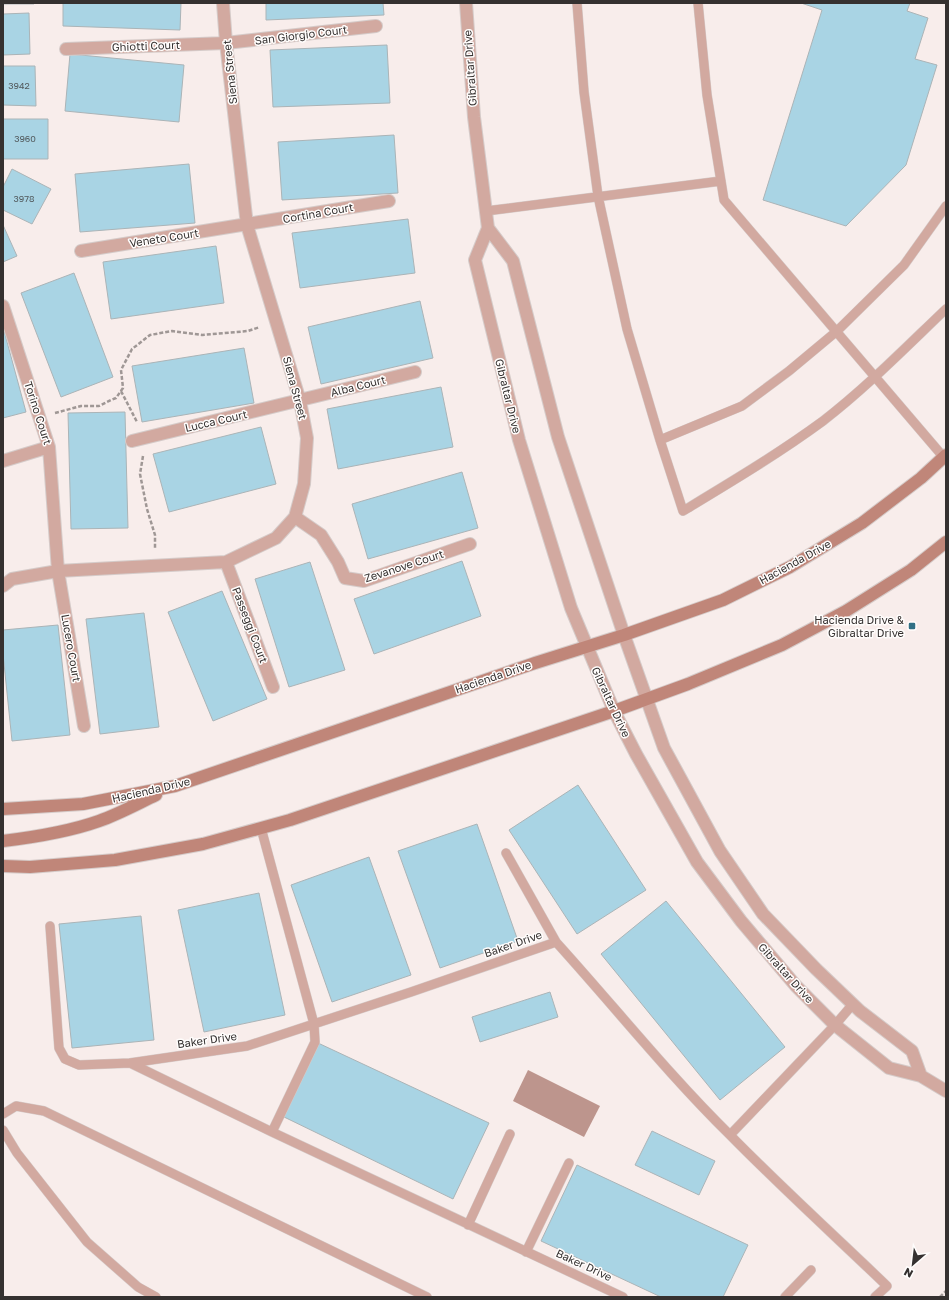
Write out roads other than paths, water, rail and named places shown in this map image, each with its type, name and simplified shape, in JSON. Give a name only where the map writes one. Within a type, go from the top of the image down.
[{"type":"main road","name":"Hacienda Drive","points":[[3,809],[83,804],[175,786],[535,663],[624,635],[723,600],[790,567],[862,523],[921,478],[945,457]]},
{"type":"main road","points":[[3,866],[30,867],[115,860],[203,844],[290,820],[614,711],[688,684],[782,645],[846,611],[911,570],[946,542]]},
{"type":"main road","points":[[3,841],[66,830],[100,820],[175,786]]},
{"type":"street","name":"Siena Street","points":[[3,586],[12,579],[58,571],[226,562],[276,538],[295,517],[304,484],[307,438],[300,401],[247,225],[226,43],[223,3]]},
{"type":"street","name":"Gibraltar Drive","points":[[466,3],[474,117],[488,228],[474,260],[519,440],[571,608],[614,711],[636,754],[697,862],[741,921],[796,986],[835,1025],[889,1068],[921,1076],[946,1091]]},
{"type":"street","name":"San Giorgio Court","points":[[226,43],[376,26]]},
{"type":"street","name":"Ghiotti Court","points":[[66,49],[226,43]]},
{"type":"street","name":"Cortina Court","points":[[247,225],[389,201]]},
{"type":"street","name":"Veneto Court","points":[[82,251],[247,225]]},
{"type":"street","points":[[488,228],[513,261],[558,437],[624,635],[664,748],[720,850],[763,914],[816,969],[853,1004],[912,1051],[921,1076]]},
{"type":"street","name":"Torino Court","points":[[3,306],[49,447],[58,571]]},
{"type":"street","name":"Alba Court","points":[[300,401],[415,372]]},
{"type":"street","name":"Lucca Court","points":[[132,441],[300,401]]},
{"type":"street","points":[[3,461],[49,447]]},
{"type":"street","name":"Zevanove Court","points":[[295,517],[320,535],[338,562],[345,578],[364,581],[470,544]]},
{"type":"street","name":"Passeggi Court","points":[[226,562],[273,687]]},
{"type":"street","name":"Lucero Court","points":[[58,571],[84,726]]},
{"type":"lane","points":[[577,3],[584,92],[598,196],[627,329],[683,511],[769,459],[824,420],[876,377],[946,309]]},
{"type":"lane","points":[[698,3],[707,95],[724,200],[945,457]]},
{"type":"lane","points":[[486,211],[721,181]]},
{"type":"lane","points":[[660,440],[742,406],[789,371],[837,331],[904,265],[946,206]]},
{"type":"lane","points":[[260,828],[314,1024],[315,1042],[272,1132]]},
{"type":"lane","points":[[506,853],[556,942]]},
{"type":"lane","points":[[50,926],[59,1048],[65,1059],[79,1065],[130,1063]]},
{"type":"lane","name":"Baker Drive","points":[[130,1063],[247,1046],[556,942],[674,1077],[730,1136],[887,1286],[875,1297]]},
{"type":"lane","points":[[730,1136],[853,1004]]},
{"type":"lane","name":"Baker Drive","points":[[130,1063],[272,1132],[623,1297]]},
{"type":"lane","points":[[3,1114],[16,1106],[44,1111],[427,1297]]},
{"type":"lane","points":[[3,1130],[17,1153],[87,1242],[138,1287],[156,1297]]},
{"type":"lane","points":[[468,1224],[510,1134]]},
{"type":"lane","points":[[526,1252],[569,1163]]},
{"type":"lane","points":[[785,1297],[811,1270]]},
{"type":"place","name":"Hacienda Drive & Gibraltar Drive","points":[[912,626]]}]
